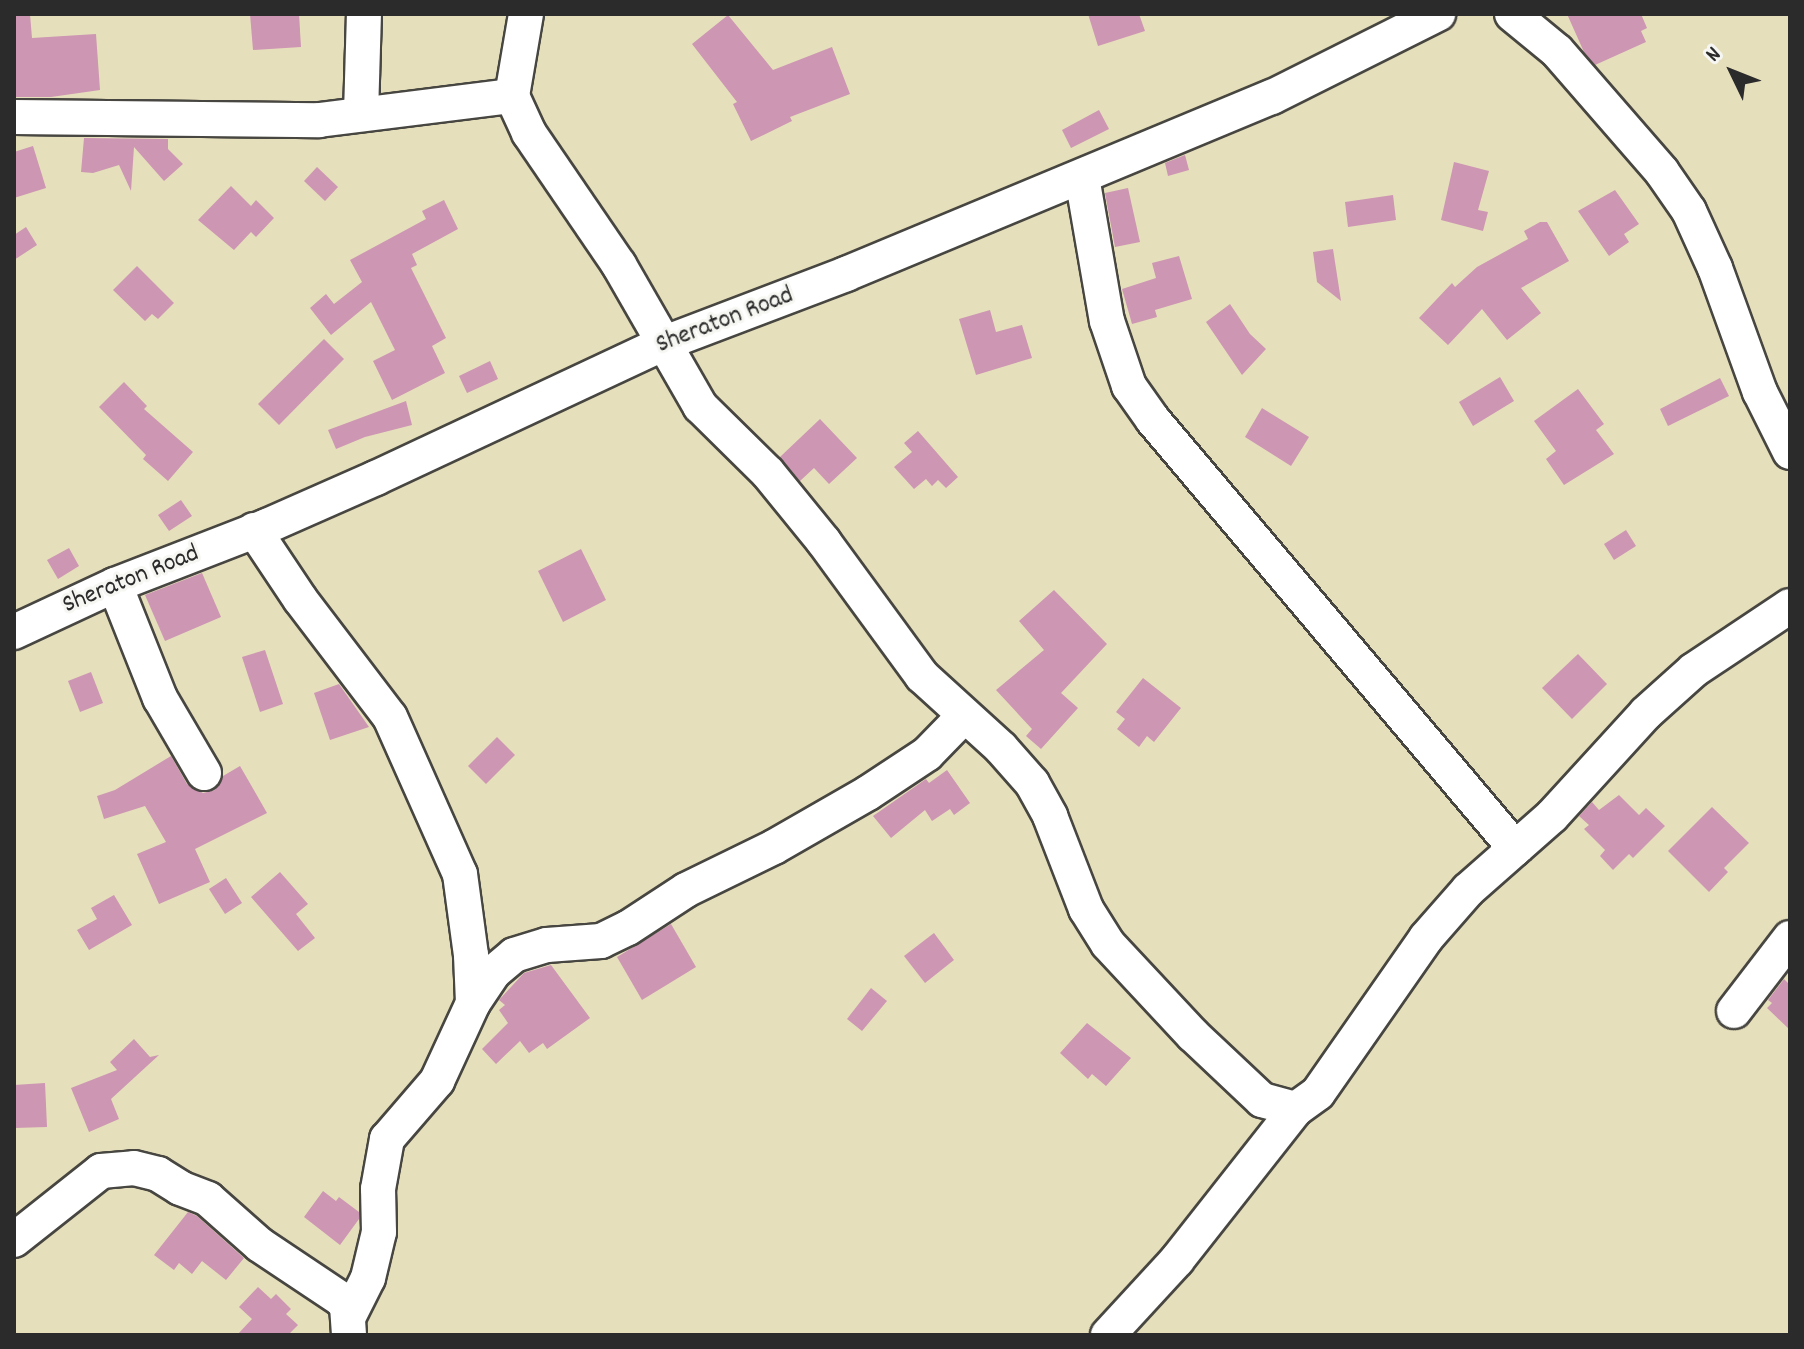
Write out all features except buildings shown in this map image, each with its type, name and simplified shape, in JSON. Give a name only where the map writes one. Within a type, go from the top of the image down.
[{"type":"street","points":[[361,114],[364,14]]},
{"type":"street","points":[[526,14],[512,96],[529,133],[619,265],[700,406],[768,473],[824,542],[922,676],[1001,748],[1032,783],[1050,816],[1086,909],[1108,944],[1193,1035],[1262,1100],[1296,1109]]},
{"type":"street","name":"Sheraton Road","points":[[14,632],[115,585],[376,478],[662,344],[846,274],[1272,97],[1438,14]]},
{"type":"street","points":[[1512,14],[1557,51],[1662,172],[1689,211],[1715,268],[1760,392],[1790,452]]},
{"type":"street","points":[[14,117],[319,120],[512,96]]},
{"type":"street","points":[[1082,177],[1107,321],[1129,386],[1153,420],[1515,848]]},
{"type":"street","points":[[254,530],[300,599],[390,717],[460,874],[471,955],[473,1003]]},
{"type":"street","points":[[115,585],[160,698],[204,773]]},
{"type":"street","points":[[1108,1335],[1177,1260],[1296,1109],[1318,1093],[1426,938],[1468,890],[1552,816],[1646,713],[1694,670],[1790,606]]},
{"type":"street","points":[[349,1326],[368,1278],[379,1232],[378,1189],[387,1139],[437,1081],[473,1003],[494,972],[514,955],[547,945],[601,941],[628,928],[686,890],[774,847],[868,793],[927,754],[964,716]]},
{"type":"street","points":[[1734,1011],[1790,938]]},
{"type":"street","points":[[14,1240],[101,1171],[134,1168],[158,1174],[180,1188],[208,1199],[260,1245],[341,1299],[347,1306],[349,1326]]}]
